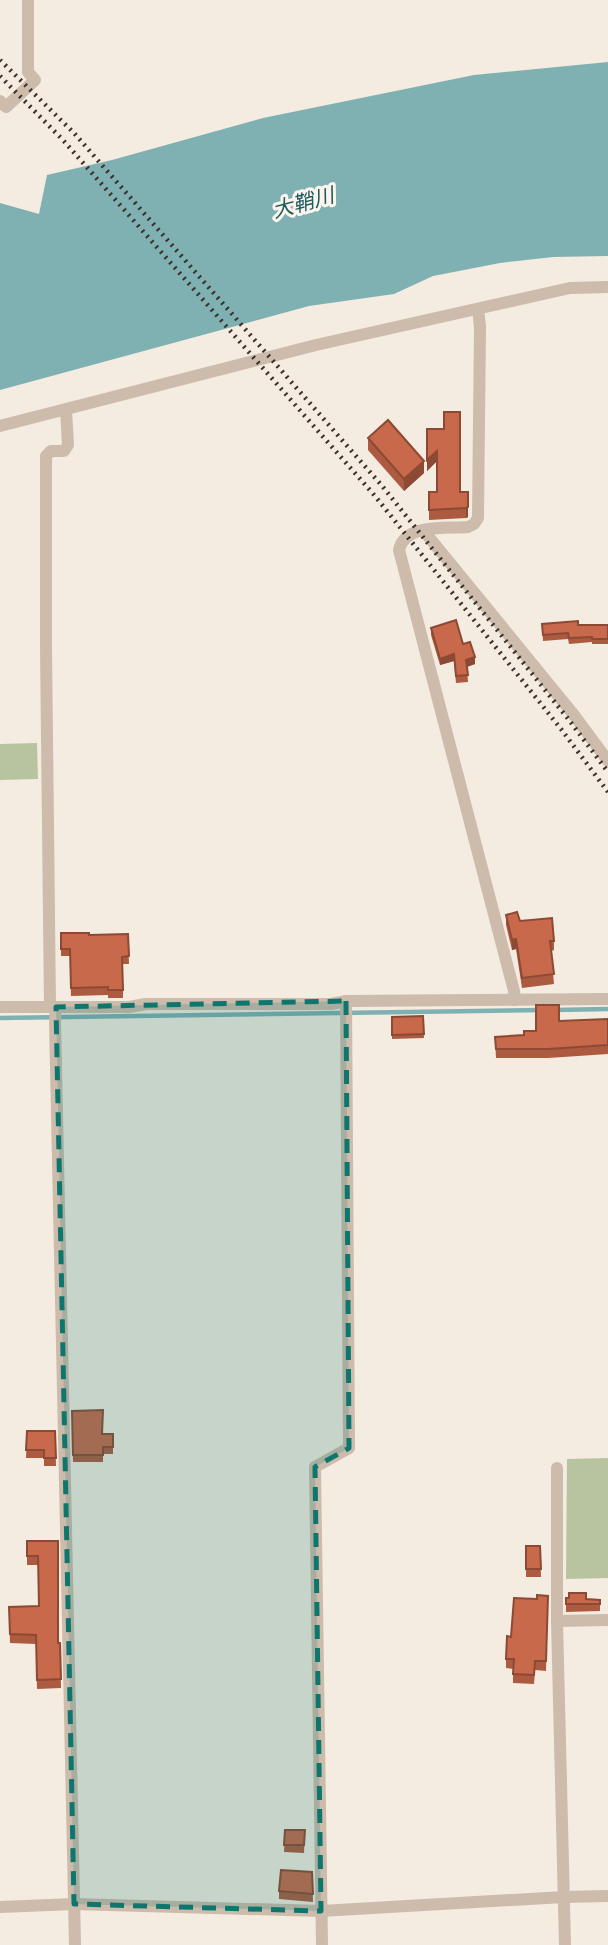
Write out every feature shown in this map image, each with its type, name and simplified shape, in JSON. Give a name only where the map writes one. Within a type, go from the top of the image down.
[{"type":"street","points":[[0,101],[6,107],[35,80],[28,72],[28,0]]},
{"type":"street","points":[[0,426],[316,345],[570,288],[608,287]]},
{"type":"street","points":[[478,309],[478,518],[468,527],[410,533],[401,541],[399,550],[515,1000]]},
{"type":"street","points":[[66,410],[68,445],[64,451],[51,451],[46,456],[46,659],[75,1945]]},
{"type":"street","points":[[423,530],[574,715],[608,761]]},
{"type":"street","points":[[0,1007],[54,1011],[146,1004],[346,1004],[608,999]]},
{"type":"street","points":[[322,1945],[315,1467],[349,1448],[346,1004]]},
{"type":"street","points":[[557,1468],[565,1945]]},
{"type":"street","points":[[558,1621],[608,1620]]},
{"type":"street","points":[[0,1907],[74,1904],[321,1910],[608,1896]]},
{"type":"highlighted area","points":[[346,1001],[349,1448],[315,1467],[321,1911],[74,1904],[56,1007]]},
{"type":"green space","points":[[37,743],[38,779],[0,780],[0,744]]},
{"type":"green space","points":[[608,1458],[608,1578],[566,1579],[567,1459]]},
{"type":"water","name":"大鞘川","points":[[608,62],[608,256],[553,257],[500,263],[433,276],[394,294],[309,306],[0,390],[0,203],[39,214],[47,175],[263,118],[474,75]]},
{"type":"building","points":[[444,412],[460,412],[460,492],[468,492],[468,507],[429,510],[429,492],[437,492],[437,451],[427,460],[427,429],[444,429]]},
{"type":"building","points":[[388,420],[424,461],[404,479],[368,438]]},
{"type":"building","points":[[456,620],[463,644],[470,642],[475,657],[466,660],[468,675],[456,676],[454,654],[440,659],[431,628]]},
{"type":"building","points":[[578,621],[578,625],[608,625],[608,639],[569,638],[568,633],[543,635],[542,624]]},
{"type":"building","points":[[517,912],[520,921],[552,918],[554,941],[550,941],[554,974],[522,978],[516,939],[512,940],[506,915]]},
{"type":"building","points":[[61,933],[128,934],[129,956],[122,957],[123,990],[108,990],[108,987],[71,988],[70,949],[61,949]]},
{"type":"building","points":[[536,1005],[559,1005],[559,1021],[608,1019],[608,1045],[496,1049],[495,1037],[524,1035],[524,1031],[536,1031]]},
{"type":"building","points":[[423,1016],[424,1034],[392,1035],[392,1017]]},
{"type":"building","points":[[103,1410],[102,1434],[113,1434],[113,1447],[103,1447],[103,1455],[73,1455],[72,1411]]},
{"type":"building","points":[[27,1431],[55,1431],[56,1458],[44,1458],[44,1450],[26,1450]]},
{"type":"building","points":[[27,1541],[58,1541],[58,1643],[61,1679],[37,1680],[36,1635],[10,1634],[9,1607],[39,1606],[38,1556],[27,1556]]},
{"type":"building","points":[[526,1546],[540,1546],[541,1569],[526,1569]]},
{"type":"building","points":[[569,1593],[586,1593],[586,1599],[600,1600],[600,1604],[566,1604]]},
{"type":"building","points":[[537,1595],[548,1596],[546,1661],[535,1661],[534,1675],[513,1674],[514,1659],[506,1659],[514,1598],[537,1599]]},
{"type":"building","points":[[285,1830],[305,1830],[304,1845],[284,1845]]},
{"type":"building","points":[[281,1870],[312,1872],[313,1894],[279,1891]]},
{"type":"waterway","points":[[554,1010],[608,1009]]},
{"type":"waterway","points":[[0,1018],[542,1010]]},
{"type":"railway","points":[[0,60],[74,133],[383,487],[608,772]]},
{"type":"railway","points":[[0,76],[63,140],[375,496],[608,792]]}]
